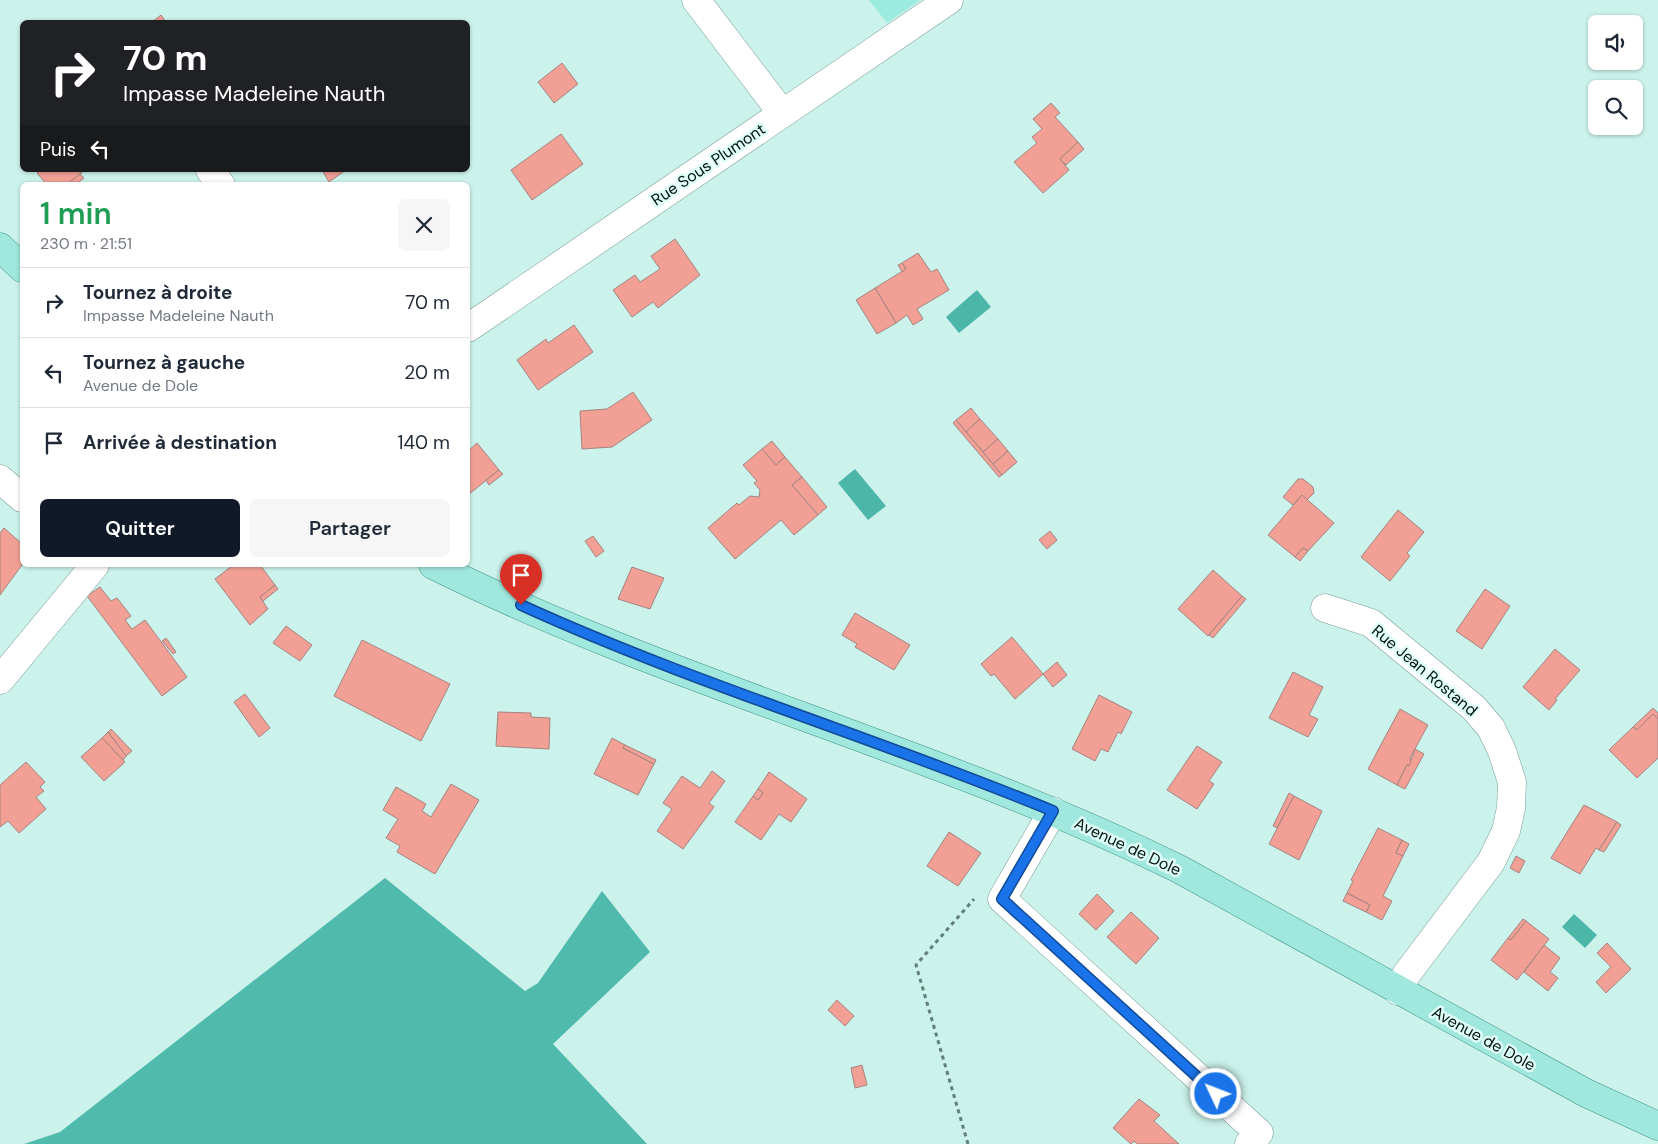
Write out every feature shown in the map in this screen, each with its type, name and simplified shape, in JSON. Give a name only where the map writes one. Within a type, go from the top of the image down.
[{"type":"main road","points":[[0,247],[20,266]]},
{"type":"main road","name":"Avenue de Dole","points":[[437,567],[629,653],[981,781],[1053,811],[1179,869],[1586,1093],[1658,1126]]},
{"type":"street","points":[[696,0],[782,113]]},
{"type":"street","name":"Rue Sous Plumont","points":[[470,327],[949,0]]},
{"type":"street","points":[[0,479],[20,496]]},
{"type":"street","points":[[0,680],[93,567]]},
{"type":"street","name":"Rue Jean Rostand","points":[[1324,608],[1371,623],[1474,708],[1491,728],[1502,751],[1512,782],[1506,831],[1491,862],[1406,975],[1398,990]]},
{"type":"street","points":[[1053,811],[1002,899],[1259,1133],[1249,1144]]},
{"type":"path","points":[[968,1144],[916,965],[975,899]]},
{"type":"shaded area","points":[[869,0],[920,0],[887,23]]},
{"type":"shaded area","points":[[977,290],[991,307],[959,333],[946,317]]},
{"type":"shaded area","points":[[855,469],[886,506],[868,520],[838,483]]},
{"type":"shaded area","points":[[385,878],[525,991],[538,983],[602,891],[650,952],[553,1044],[647,1144],[24,1144],[60,1132]]},
{"type":"shaded area","points":[[1574,914],[1597,935],[1585,948],[1562,927]]},
{"type":"building","points":[[161,15],[165,20],[155,20]]},
{"type":"building","points":[[562,63],[578,84],[554,103],[538,82]]},
{"type":"building","points":[[1051,103],[1060,113],[1055,117],[1078,142],[1060,159],[1069,170],[1043,193],[1014,162],[1037,143],[1032,137],[1042,129],[1033,119]]},
{"type":"building","points":[[561,134],[583,164],[532,200],[511,170]]},
{"type":"building","points":[[1078,142],[1084,149],[1066,165],[1060,159]]},
{"type":"building","points":[[82,172],[70,182],[44,182],[37,173]]},
{"type":"building","points":[[323,172],[343,172],[329,182]]},
{"type":"building","points":[[80,174],[84,178],[79,182],[70,182]]},
{"type":"building","points":[[675,239],[700,275],[658,308],[653,302],[632,317],[613,290],[635,275],[640,282],[660,269],[651,256]]},
{"type":"building","points":[[918,253],[931,272],[937,269],[949,290],[917,309],[923,319],[913,325],[907,315],[896,323],[875,288],[906,269],[902,263]]},
{"type":"building","points":[[902,263],[906,269],[902,272],[898,265]]},
{"type":"building","points":[[875,288],[896,323],[877,334],[856,300]]},
{"type":"building","points":[[574,325],[593,352],[538,390],[517,360],[546,339],[548,343]]},
{"type":"building","points":[[633,392],[652,420],[612,447],[582,449],[580,411],[607,409]]},
{"type":"building","points":[[971,408],[980,419],[966,432],[956,420]]},
{"type":"building","points":[[980,419],[998,439],[983,452],[966,432]]},
{"type":"building","points":[[956,420],[1002,475],[999,477],[953,423]]},
{"type":"building","points":[[998,439],[1008,451],[993,464],[983,452]]},
{"type":"building","points":[[772,441],[785,457],[776,465],[762,449]]},
{"type":"building","points":[[477,443],[499,470],[470,493],[470,449]]},
{"type":"building","points":[[762,449],[776,465],[785,457],[802,477],[792,485],[818,515],[794,535],[781,520],[735,559],[708,528],[737,503],[739,505],[750,496],[759,497],[760,490],[754,483],[757,481],[743,465]]},
{"type":"building","points":[[1008,451],[1017,462],[1002,475],[993,464]]},
{"type":"building","points":[[499,470],[503,474],[489,485],[486,480]]},
{"type":"building","points":[[802,477],[827,507],[818,515],[792,485]]},
{"type":"building","points":[[1298,479],[1303,479],[1313,487],[1314,493],[1307,500],[1302,495],[1293,505],[1283,497]]},
{"type":"building","points":[[1302,495],[1334,523],[1308,551],[1303,548],[1295,557],[1268,535]]},
{"type":"building","points":[[1398,510],[1424,532],[1407,553],[1410,556],[1390,581],[1361,557]]},
{"type":"building","points":[[4,528],[20,542],[21,567],[0,595],[0,533]]},
{"type":"building","points":[[1050,531],[1057,540],[1047,549],[1039,540]]},
{"type":"building","points":[[593,536],[604,551],[596,557],[585,541]]},
{"type":"building","points":[[1303,548],[1308,551],[1300,561],[1295,557]]},
{"type":"building","points":[[230,567],[262,567],[275,585],[260,597],[268,609],[250,625],[215,579]]},
{"type":"building","points":[[632,567],[664,578],[650,609],[618,599]]},
{"type":"building","points":[[1213,570],[1242,596],[1208,636],[1178,609]]},
{"type":"building","points":[[275,585],[278,589],[263,601],[260,597]]},
{"type":"building","points":[[100,587],[111,601],[117,598],[131,616],[125,620],[132,629],[145,620],[187,677],[162,696],[87,596]]},
{"type":"building","points":[[1485,589],[1510,606],[1482,649],[1456,631]]},
{"type":"building","points":[[1242,596],[1246,599],[1213,638],[1209,635]]},
{"type":"building","points":[[855,613],[910,645],[894,670],[855,647],[857,644],[842,635]]},
{"type":"building","points":[[286,626],[312,645],[300,661],[273,643]]},
{"type":"building","points":[[1012,637],[1043,674],[1015,699],[994,674],[991,676],[981,664]]},
{"type":"building","points":[[166,638],[176,652],[173,654],[162,641]]},
{"type":"building","points":[[362,640],[450,684],[421,741],[334,696]]},
{"type":"building","points":[[1555,649],[1580,670],[1555,699],[1557,700],[1549,710],[1523,687]]},
{"type":"building","points":[[1057,662],[1067,675],[1053,687],[1043,674]]},
{"type":"building","points":[[1293,672],[1323,687],[1309,715],[1318,719],[1308,737],[1269,718]]},
{"type":"building","points":[[245,694],[270,728],[259,737],[234,702]]},
{"type":"building","points":[[1099,695],[1132,712],[1121,734],[1118,732],[1108,752],[1101,749],[1095,761],[1072,749]]},
{"type":"building","points":[[1653,708],[1658,713],[1658,719],[1653,714],[1637,730],[1633,727]]},
{"type":"building","points":[[1400,709],[1428,725],[1410,758],[1412,761],[1409,766],[1407,765],[1397,785],[1368,769]]},
{"type":"building","points":[[498,712],[531,713],[531,717],[550,718],[549,749],[496,746]]},
{"type":"building","points":[[1653,714],[1658,719],[1658,758],[1637,778],[1609,750],[1633,727],[1637,730]]},
{"type":"building","points":[[111,729],[132,751],[126,756],[108,732]]},
{"type":"building","points":[[108,732],[126,756],[123,760],[102,738]]},
{"type":"building","points":[[102,738],[125,762],[104,781],[81,757]]},
{"type":"building","points":[[612,738],[625,745],[623,748],[654,764],[638,795],[594,774]]},
{"type":"building","points":[[625,745],[656,760],[654,764],[623,748]]},
{"type":"building","points":[[1197,746],[1222,762],[1209,781],[1214,784],[1197,809],[1167,790]]},
{"type":"building","points":[[1415,749],[1424,754],[1405,789],[1397,785],[1407,765],[1409,766]]},
{"type":"building","points":[[26,762],[45,782],[40,787],[44,791],[36,797],[46,809],[19,833],[8,821],[0,827],[0,785]]},
{"type":"building","points":[[712,771],[725,781],[709,803],[714,807],[683,849],[657,831],[672,809],[663,803],[682,776],[700,788]]},
{"type":"building","points":[[769,772],[807,799],[791,822],[779,814],[761,840],[735,822],[753,796],[758,800],[763,793],[758,789]]},
{"type":"building","points":[[451,784],[479,800],[435,874],[397,852],[400,846],[386,838],[398,819],[383,810],[396,787],[426,804],[422,811],[431,817]]},
{"type":"building","points":[[758,789],[763,793],[758,800],[753,796]]},
{"type":"building","points":[[1289,793],[1294,796],[1277,828],[1273,826]]},
{"type":"building","points":[[1294,796],[1322,811],[1299,860],[1269,844]]},
{"type":"building","points":[[1584,805],[1617,822],[1599,850],[1596,848],[1580,874],[1551,858]]},
{"type":"building","points":[[1617,822],[1621,825],[1604,852],[1599,850]]},
{"type":"building","points":[[1378,828],[1402,840],[1396,853],[1403,856],[1383,896],[1392,901],[1382,920],[1366,912],[1370,905],[1347,893],[1353,881],[1351,880]]},
{"type":"building","points":[[949,832],[981,853],[958,886],[927,866]]},
{"type":"building","points":[[1402,840],[1409,844],[1403,856],[1396,853]]},
{"type":"building","points":[[1516,856],[1525,861],[1519,873],[1510,868]]},
{"type":"building","points":[[1347,893],[1370,905],[1366,912],[1343,901]]},
{"type":"building","points":[[1097,894],[1114,911],[1096,930],[1079,914]]},
{"type":"building","points":[[1131,912],[1159,938],[1136,964],[1107,937]]},
{"type":"building","points":[[1523,919],[1526,921],[1511,940],[1508,938]]},
{"type":"building","points":[[1526,921],[1549,939],[1517,980],[1491,960],[1508,938],[1511,940]]},
{"type":"building","points":[[1607,943],[1631,969],[1606,993],[1596,982],[1611,967],[1597,953]]},
{"type":"building","points":[[1544,945],[1560,958],[1550,972],[1558,978],[1548,991],[1524,972]]},
{"type":"building","points":[[837,1000],[854,1016],[845,1026],[828,1010]]},
{"type":"building","points":[[862,1065],[867,1085],[855,1088],[851,1068]]},
{"type":"building","points":[[1139,1099],[1160,1115],[1154,1121],[1179,1144],[1137,1144],[1134,1141],[1131,1144],[1113,1128]]},
{"type":"route","points":[[521,605],[629,653],[981,781],[1053,811],[1002,899],[1216,1094]]}]
